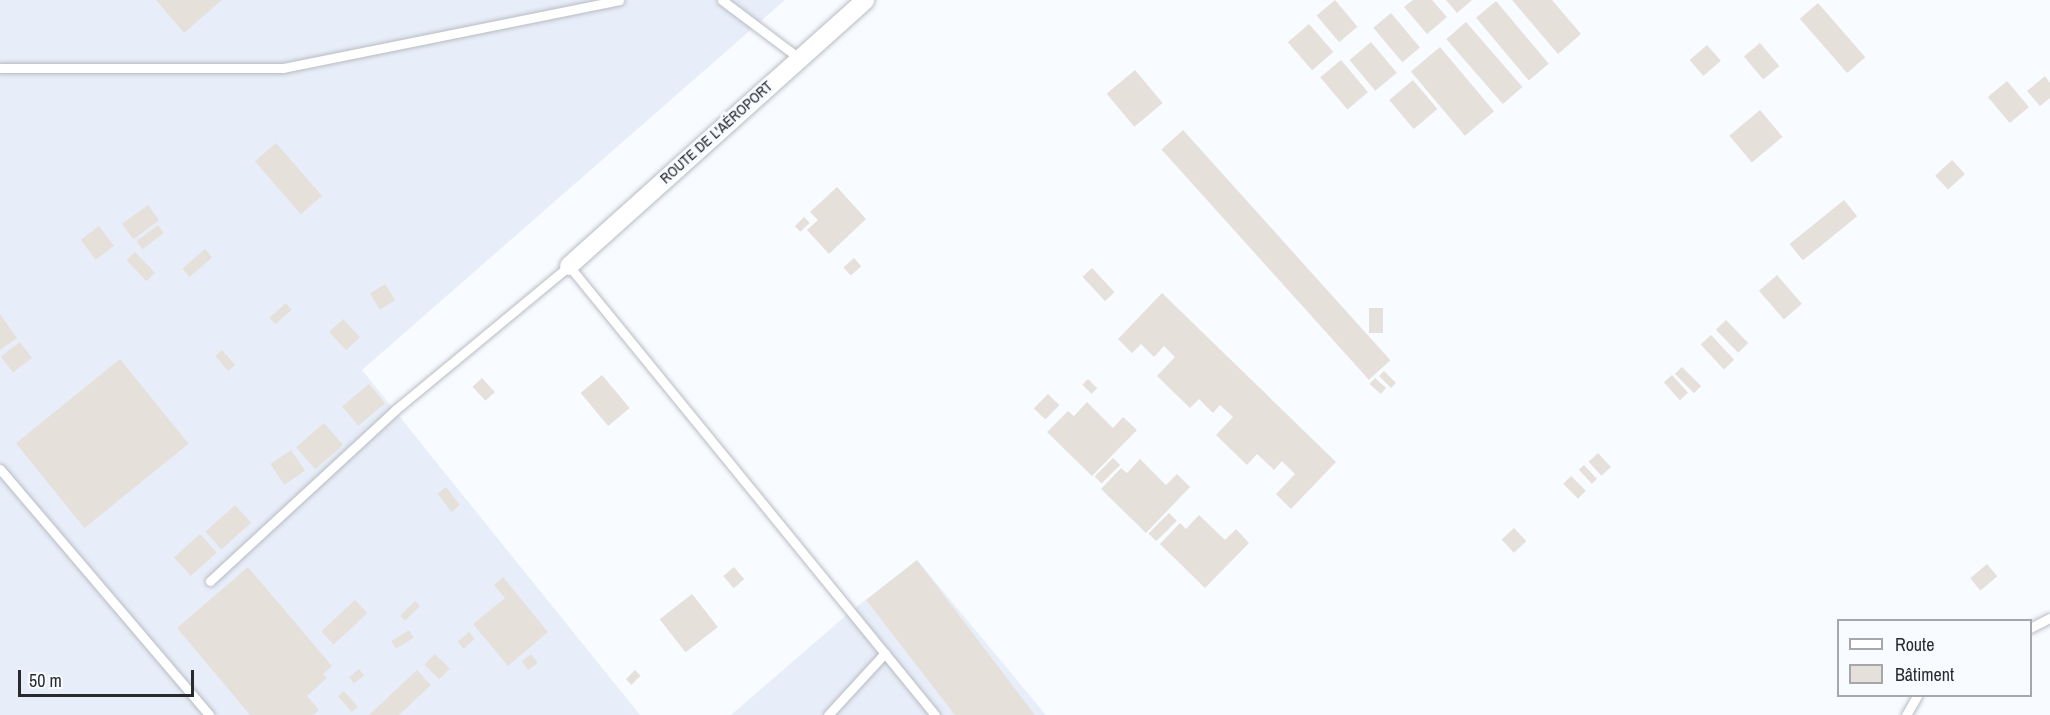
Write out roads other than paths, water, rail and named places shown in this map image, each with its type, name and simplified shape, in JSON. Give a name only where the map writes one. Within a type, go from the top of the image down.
[{"type":"street","name":"ROUTE DE L'AÉROPORT","points":[[569,266],[865,0]]},
{"type":"lane","points":[[0,68],[283,68],[619,0]]},
{"type":"lane","points":[[722,0],[799,58]]},
{"type":"lane","points":[[210,581],[395,410],[569,266],[935,715]]},
{"type":"lane","points":[[0,469],[209,715]]},
{"type":"lane","points":[[2032,627],[2050,618]]},
{"type":"lane","points":[[828,715],[885,654]]},
{"type":"lane","points":[[1906,715],[1916,697]]}]
